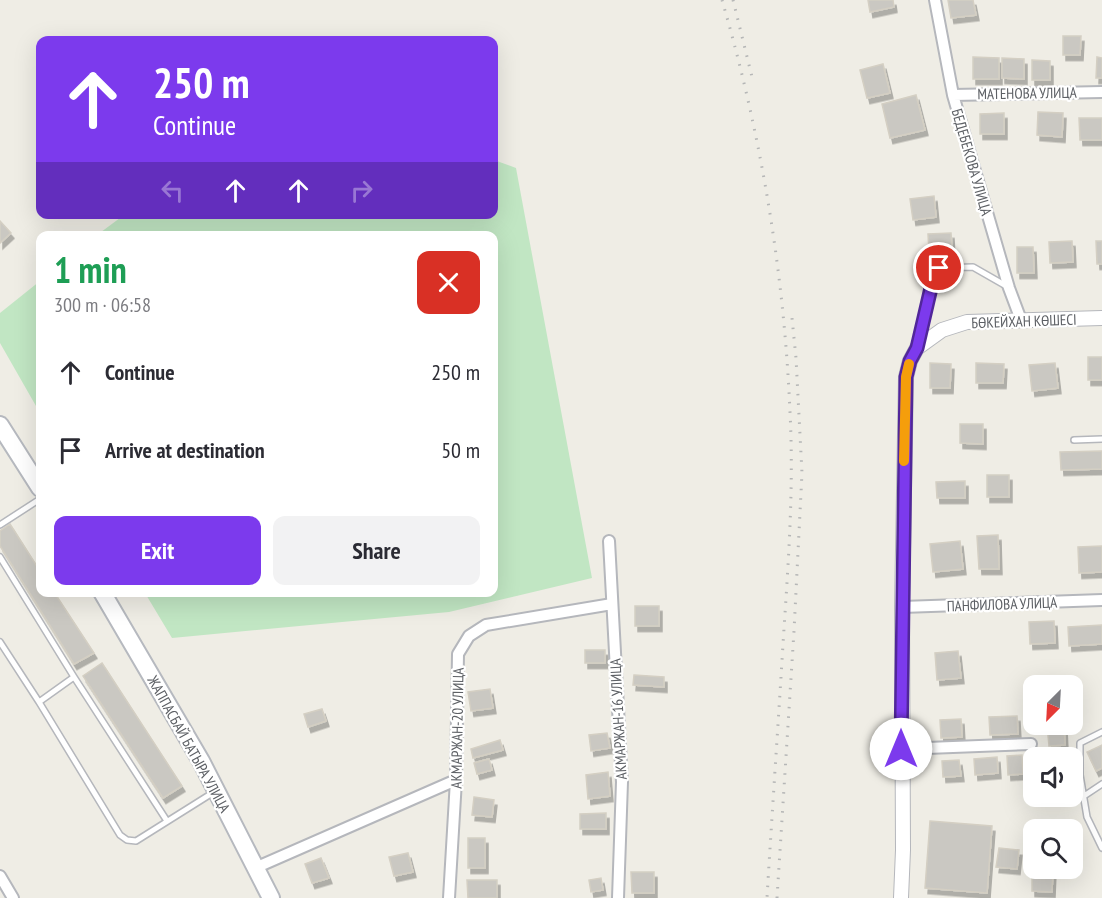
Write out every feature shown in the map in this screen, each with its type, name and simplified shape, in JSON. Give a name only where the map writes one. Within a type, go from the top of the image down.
[{"type":"main road","points":[[0,426],[36,482]]},
{"type":"main road","name":"ЖАППАСБАЙ БАТЫРА УЛИЦА","points":[[105,597],[201,761],[271,898]]},
{"type":"street","name":"БЕДЕБЕКОВА УЛИЦА","points":[[935,0],[953,95],[1021,320]]},
{"type":"street","name":"МАТЕНОВА УЛИЦА","points":[[953,95],[1102,92]]},
{"type":"street","name":"БӨКЕЙХАН КӨШЕСІ","points":[[917,348],[942,330],[967,322],[1102,318]]},
{"type":"street","points":[[901,898],[906,377],[910,361],[917,348]]},
{"type":"street","name":"АКМАРЖАН-16 УЛИЦА","points":[[609,541],[622,782],[618,898]]},
{"type":"street","name":"ПАНФИЛОВА УЛИЦА","points":[[902,607],[1102,600]]},
{"type":"street","name":"АКМАРЖАН-20 УЛИЦА","points":[[449,898],[456,780],[458,654],[470,636],[486,625],[612,604]]},
{"type":"street","points":[[901,749],[1032,744]]},
{"type":"street","points":[[255,868],[456,780]]},
{"type":"street","points":[[0,876],[13,898]]},
{"type":"lane","points":[[917,348],[934,275],[939,268],[973,267],[1010,288]]},
{"type":"lane","points":[[1074,440],[1102,439]]},
{"type":"lane","points":[[0,525],[36,502]]},
{"type":"lane","points":[[0,557],[166,821]]},
{"type":"lane","points":[[0,642],[120,835],[127,840],[136,841],[216,790]]},
{"type":"lane","points":[[39,702],[74,677]]},
{"type":"lane","points":[[1102,732],[1080,742],[1080,775],[1087,817],[1102,848]]},
{"type":"lane","points":[[1084,796],[1102,784]]},
{"type":"green space","points":[[498,161],[516,168],[592,578],[449,612],[172,638],[147,597],[498,597],[498,231],[102,231],[119,219],[498,219]]},
{"type":"green space","points":[[36,284],[36,406],[0,343],[0,313]]},
{"type":"building","points":[[868,0],[893,0],[894,7],[870,12]]},
{"type":"building","points":[[948,0],[973,0],[976,15],[951,18]]},
{"type":"building","points":[[1063,36],[1081,36],[1080,55],[1063,55]]},
{"type":"building","points":[[973,57],[999,58],[999,79],[973,79]]},
{"type":"building","points":[[1097,57],[1102,58],[1102,78],[1096,78]]},
{"type":"building","points":[[1002,58],[1024,59],[1024,79],[1002,78]]},
{"type":"building","points":[[1032,60],[1050,61],[1050,80],[1032,80]]},
{"type":"building","points":[[883,64],[890,93],[867,98],[860,70]]},
{"type":"building","points":[[916,95],[925,130],[890,138],[882,104]]},
{"type":"building","points":[[1038,112],[1063,113],[1062,137],[1037,135]]},
{"type":"building","points":[[1004,113],[1004,134],[980,134],[980,114]]},
{"type":"building","points":[[1079,118],[1102,118],[1102,140],[1080,140]]},
{"type":"building","points":[[934,196],[936,217],[913,220],[910,199]]},
{"type":"building","points":[[0,221],[11,233],[0,243]]},
{"type":"building","points":[[951,233],[952,251],[929,252],[928,234]]},
{"type":"building","points":[[1072,241],[1073,262],[1050,263],[1049,242]]},
{"type":"building","points":[[1096,241],[1102,241],[1102,264],[1097,264]]},
{"type":"building","points":[[1017,247],[1033,247],[1034,273],[1017,273]]},
{"type":"building","points":[[1088,357],[1102,357],[1102,380],[1088,380]]},
{"type":"building","points":[[930,363],[951,364],[950,388],[930,388]]},
{"type":"building","points":[[976,363],[1004,364],[1003,383],[976,383]]},
{"type":"building","points":[[1055,363],[1058,388],[1032,391],[1029,365]]},
{"type":"building","points":[[960,424],[983,424],[983,444],[960,443]]},
{"type":"building","points":[[1102,451],[1102,469],[1061,470],[1060,452]]},
{"type":"building","points":[[987,475],[1009,475],[1009,497],[987,497]]},
{"type":"building","points":[[965,481],[965,498],[937,498],[936,482]]},
{"type":"building","points":[[10,524],[36,565],[36,597],[57,597],[94,653],[74,664],[0,546],[0,531]]},
{"type":"building","points":[[998,535],[999,569],[979,569],[977,536]]},
{"type":"building","points":[[960,541],[963,569],[933,572],[930,544]]},
{"type":"building","points":[[1102,546],[1102,572],[1079,573],[1078,547]]},
{"type":"building","points":[[635,606],[659,606],[659,626],[635,626]]},
{"type":"building","points":[[1054,621],[1055,643],[1030,644],[1029,622]]},
{"type":"building","points":[[1102,625],[1102,644],[1069,646],[1068,627]]},
{"type":"building","points":[[585,650],[605,650],[605,663],[585,663]]},
{"type":"building","points":[[958,651],[961,678],[937,680],[935,653]]},
{"type":"building","points":[[102,663],[182,786],[163,798],[83,676]]},
{"type":"building","points":[[634,675],[664,677],[664,687],[633,685]]},
{"type":"building","points":[[490,689],[493,708],[471,711],[468,692]]},
{"type":"building","points":[[322,709],[326,721],[308,727],[304,714]]},
{"type":"building","points":[[1017,716],[1018,734],[990,735],[989,717]]},
{"type":"building","points":[[961,719],[962,737],[941,738],[940,720]]},
{"type":"building","points":[[607,733],[610,748],[591,751],[589,735]]},
{"type":"building","points":[[1048,735],[1065,735],[1065,745],[1049,746]]},
{"type":"building","points":[[500,740],[503,750],[473,758],[471,749]]},
{"type":"building","points":[[1102,745],[1102,768],[1096,771],[1087,752]]},
{"type":"building","points":[[1022,755],[1023,774],[1008,775],[1007,756]]},
{"type":"building","points":[[997,757],[998,773],[975,775],[974,759]]},
{"type":"building","points":[[489,759],[492,770],[477,774],[474,763]]},
{"type":"building","points":[[959,760],[961,776],[943,777],[942,761]]},
{"type":"building","points":[[608,772],[610,796],[588,799],[586,775]]},
{"type":"building","points":[[474,797],[494,800],[492,817],[472,815]]},
{"type":"building","points":[[606,813],[606,829],[580,829],[580,814]]},
{"type":"building","points":[[930,821],[992,826],[987,893],[925,888]]},
{"type":"building","points":[[468,838],[485,838],[485,868],[468,868]]},
{"type":"building","points":[[999,848],[1019,850],[1017,869],[996,867]]},
{"type":"building","points":[[408,853],[413,872],[394,876],[389,857]]},
{"type":"building","points":[[321,858],[329,878],[312,883],[305,864]]},
{"type":"building","points":[[631,872],[654,872],[654,893],[632,893]]},
{"type":"building","points":[[601,878],[603,890],[591,892],[589,880]]},
{"type":"building","points":[[1032,879],[1053,879],[1052,892],[1032,891]]},
{"type":"building","points":[[467,880],[497,880],[497,898],[468,898]]},
{"type":"railway","points":[[722,0],[748,101],[768,204],[782,307],[790,412],[790,528],[767,898]]},
{"type":"railway","points":[[733,0],[753,81]]},
{"type":"railway","points":[[777,898],[802,473],[792,318]]},
{"type":"slow traffic","points":[[904,461],[906,377],[909,364]]},
{"type":"route","points":[[901,749],[906,377],[927,312],[934,275],[939,268]]}]
